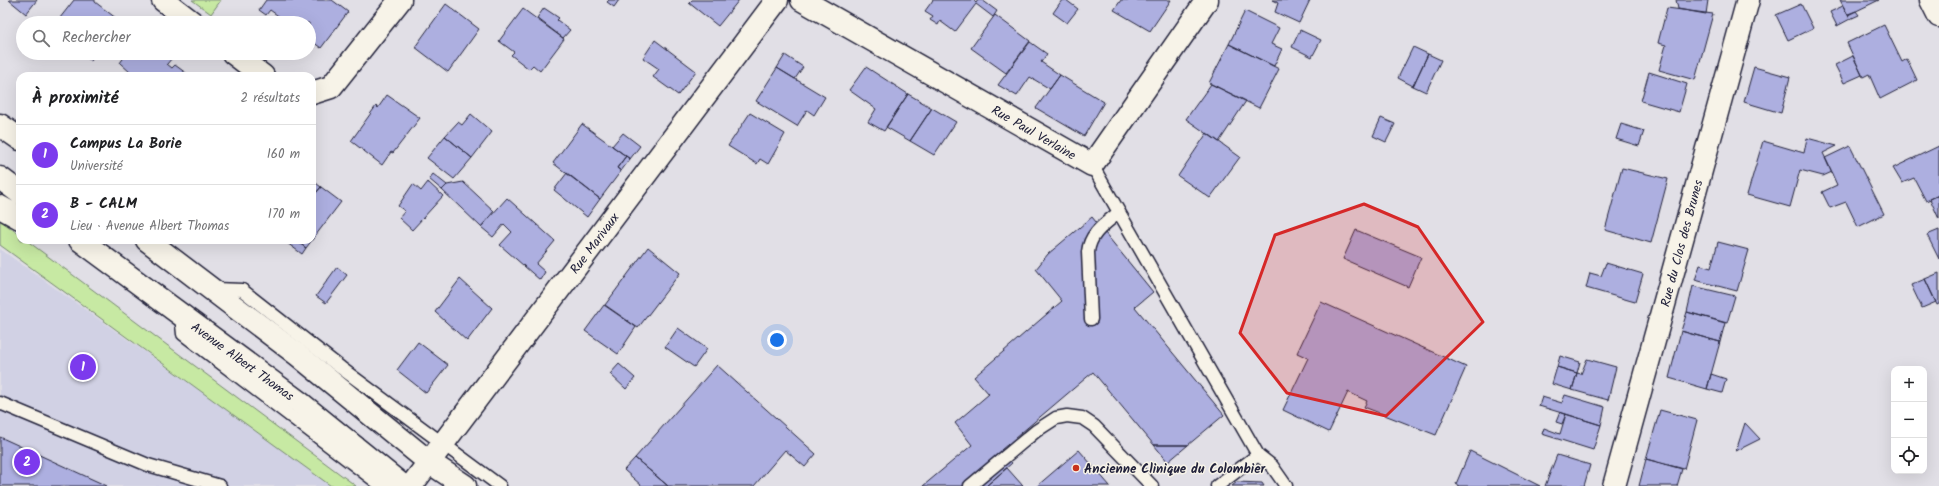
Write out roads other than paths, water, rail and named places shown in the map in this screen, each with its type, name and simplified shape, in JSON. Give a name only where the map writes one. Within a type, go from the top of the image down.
[{"type":"street","points":[[163,0],[184,16]]},
{"type":"street","points":[[316,92],[331,87],[400,0]]},
{"type":"street","name":"Rue Marivaux","points":[[411,486],[776,0]]},
{"type":"street","name":"Rue Paul Verlaine","points":[[802,0],[1092,165],[1207,0]]},
{"type":"street","name":"Rue du Clos des Brunes","points":[[1614,486],[1748,0]]},
{"type":"street","points":[[1931,0],[1939,16]]},
{"type":"street","points":[[242,60],[258,72]]},
{"type":"street","points":[[0,178],[16,190]]},
{"type":"street","points":[[0,207],[16,216]]},
{"type":"street","points":[[73,244],[103,258]]},
{"type":"street","name":"Avenue Albert Thomas","points":[[85,244],[299,402],[403,486]]},
{"type":"street","points":[[152,244],[298,355],[429,462],[465,486]]},
{"type":"lane","points":[[1092,165],[1118,213],[1258,455],[1272,466],[1286,486]]},
{"type":"lane","points":[[1091,319],[1088,252],[1089,242],[1094,234],[1118,213]]},
{"type":"lane","points":[[211,288],[242,290],[341,368],[500,486]]},
{"type":"lane","points":[[181,315],[183,334],[382,486]]},
{"type":"lane","points":[[0,403],[148,465],[220,486]]},
{"type":"lane","points":[[970,486],[1036,431],[1056,418],[1067,416],[1082,418],[1094,426],[1152,486]]},
{"type":"lane","points":[[1217,486],[1258,455]]},
{"type":"place","name":"Campus La Borie","points":[[83,367]]},
{"type":"place","name":"B - CALM","points":[[27,462]]},
{"type":"place","name":"Ancienne Clinique du Colombier","points":[[1076,468]]}]
